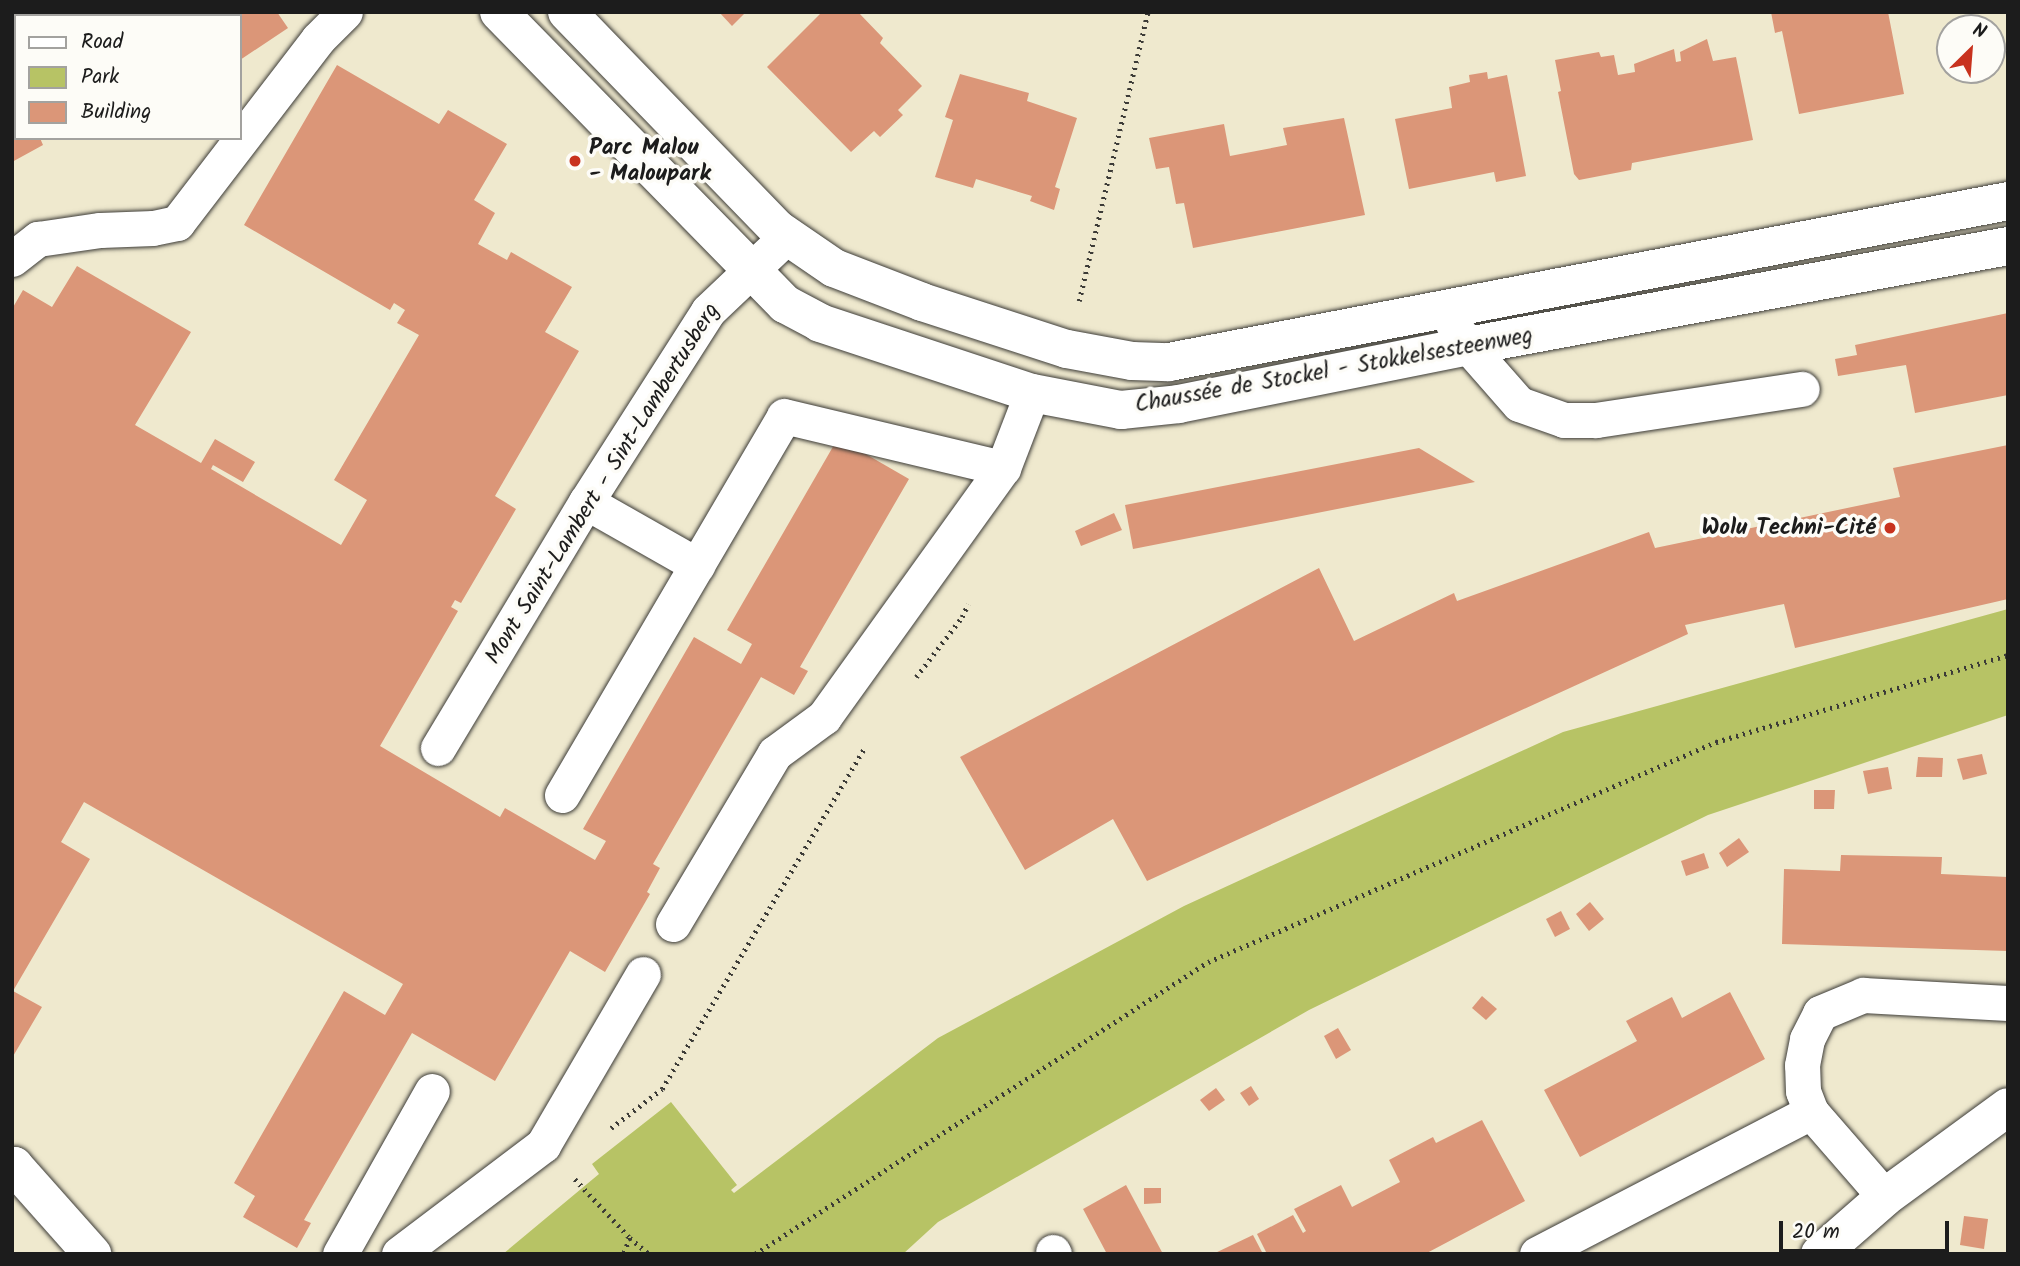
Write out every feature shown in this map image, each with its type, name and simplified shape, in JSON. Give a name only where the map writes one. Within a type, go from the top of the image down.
[{"type":"street","name":"Chaussée de Stockel - Stokkelsesteenweg","points":[[499,12],[749,270],[785,303],[820,323],[1032,393],[1121,410],[1179,404],[1468,346],[2008,246]]},
{"type":"street","name":"Chaussée de Stockel - Stokkelsesteenweg","points":[[567,12],[777,229],[834,268],[922,302],[1067,349],[1132,361],[1169,362],[2008,201]]},
{"type":"street","points":[[1820,1254],[1885,1197],[2008,1107]]},
{"type":"street","points":[[13,1167],[92,1254]]},
{"type":"lane","points":[[242,138],[318,39],[345,12]]},
{"type":"lane","points":[[12,259],[38,239],[100,230],[153,228],[177,223],[241,140]]},
{"type":"lane","name":"Mont Saint-Lambert - Sint-Lambertusberg","points":[[438,748],[586,502],[708,312],[787,236]]},
{"type":"lane","points":[[1443,309],[1468,346],[1520,404],[1564,420],[1596,419],[1802,389]]},
{"type":"lane","points":[[673,924],[775,753],[824,717],[1003,468],[1032,393]]},
{"type":"lane","points":[[562,795],[784,416],[1003,468]]},
{"type":"lane","points":[[586,502],[697,565]]},
{"type":"lane","points":[[398,1254],[543,1145],[643,974]]},
{"type":"lane","points":[[1885,1197],[1811,1112],[1802,1078],[1807,1039],[1820,1013],[1863,995],[2008,1003]]},
{"type":"lane","points":[[340,1254],[432,1091]]},
{"type":"lane","points":[[1537,1254],[1811,1112]]},
{"type":"path","points":[[1080,295],[1148,12]]},
{"type":"path","points":[[914,680],[962,617],[972,593]]},
{"type":"path","points":[[755,1254],[1208,962],[1716,742],[2008,654]]},
{"type":"path","points":[[543,1145],[585,1148],[662,1089],[866,744]]},
{"type":"path","points":[[543,1145],[630,1238],[649,1254]]},
{"type":"path","points":[[625,1254],[630,1238]]},
{"type":"green space","points":[[2008,609],[2008,715],[1708,815],[1309,1010],[938,1222],[903,1254],[503,1254],[599,1174],[592,1164],[671,1102],[737,1185],[731,1190],[734,1193],[938,1038],[1184,906],[1563,732]]},
{"type":"building","points":[[147,12],[277,12],[288,28],[242,59],[242,14]]},
{"type":"building","points":[[719,12],[746,12],[732,26]]},
{"type":"building","points":[[822,12],[858,12],[883,38],[880,43],[922,86],[898,110],[903,115],[880,137],[874,131],[851,152],[767,67]]},
{"type":"building","points":[[1771,12],[1888,12],[1904,94],[1799,114],[1782,31],[1775,33]]},
{"type":"building","points":[[1707,39],[1713,61],[1736,57],[1753,140],[1632,163],[1631,170],[1579,180],[1574,174],[1558,92],[1561,91],[1555,60],[1599,52],[1601,57],[1614,55],[1618,75],[1635,72],[1634,64],[1674,49],[1676,62],[1681,61],[1680,52]]},
{"type":"building","points":[[12,65],[14,140],[41,140],[43,145],[12,162]]},
{"type":"building","points":[[337,65],[439,124],[448,110],[507,144],[474,200],[495,213],[478,244],[507,260],[511,252],[572,287],[545,332],[579,351],[495,496],[516,509],[461,603],[455,600],[451,607],[458,611],[380,746],[500,817],[505,808],[595,860],[606,841],[583,829],[694,637],[741,664],[752,644],[727,630],[838,438],[909,479],[800,667],[808,671],[794,695],[761,677],[653,864],[660,868],[647,892],[650,894],[605,972],[570,951],[495,1081],[412,1033],[304,1220],[311,1223],[297,1248],[243,1217],[255,1196],[234,1183],[344,991],[385,1015],[403,984],[84,802],[61,842],[90,859],[13,991],[42,1007],[12,1058],[12,309],[23,290],[52,307],[77,266],[191,332],[135,425],[201,463],[215,439],[255,462],[243,482],[213,465],[211,469],[341,545],[367,500],[334,480],[419,335],[397,323],[405,310],[394,303],[390,310],[244,225]]},
{"type":"building","points":[[1487,72],[1488,79],[1507,75],[1526,176],[1496,182],[1494,172],[1409,189],[1395,119],[1452,108],[1449,87],[1470,82],[1469,75]]},
{"type":"building","points":[[960,74],[1029,93],[1027,101],[1077,118],[1055,187],[1060,189],[1054,210],[1030,201],[1032,196],[976,179],[973,188],[935,177],[953,120],[945,117]]},
{"type":"building","points":[[1344,118],[1365,215],[1193,248],[1184,203],[1176,204],[1169,167],[1156,169],[1149,138],[1224,124],[1230,156],[1287,145],[1283,128]]},
{"type":"building","points":[[2008,313],[2008,395],[1915,413],[1906,365],[1838,376],[1835,359],[1857,355],[1855,345]]},
{"type":"building","points":[[2008,445],[2008,599],[1795,648],[1784,604],[1685,625],[1688,634],[1147,881],[1113,819],[1025,870],[960,757],[1319,568],[1354,641],[1454,593],[1457,601],[1649,532],[1655,548],[1900,497],[1893,468]]},
{"type":"building","points":[[1419,448],[1475,482],[1133,549],[1125,505]]},
{"type":"building","points":[[1114,513],[1122,530],[1081,546],[1075,531]]},
{"type":"building","points":[[1982,754],[1987,774],[1963,780],[1957,759]]},
{"type":"building","points":[[1918,757],[1943,758],[1942,777],[1916,777]]},
{"type":"building","points":[[1888,767],[1892,789],[1868,794],[1863,771]]},
{"type":"building","points":[[1814,790],[1835,790],[1834,809],[1814,809]]},
{"type":"building","points":[[1739,838],[1749,852],[1727,867],[1719,853]]},
{"type":"building","points":[[1704,853],[1709,868],[1686,876],[1681,861]]},
{"type":"building","points":[[1841,855],[1942,857],[1941,874],[2008,877],[2008,951],[1782,944],[1784,869],[1840,871]]},
{"type":"building","points":[[1590,902],[1604,919],[1589,931],[1576,914]]},
{"type":"building","points":[[1561,911],[1570,929],[1555,937],[1546,919]]},
{"type":"building","points":[[1730,992],[1765,1059],[1580,1157],[1544,1090],[1637,1041],[1626,1021],[1672,997],[1682,1018]]},
{"type":"building","points":[[1482,996],[1497,1009],[1486,1020],[1472,1008]]},
{"type":"building","points":[[1338,1028],[1351,1050],[1336,1059],[1324,1036]]},
{"type":"building","points":[[1251,1086],[1259,1099],[1249,1106],[1240,1093]]},
{"type":"building","points":[[1216,1088],[1225,1100],[1209,1111],[1200,1100]]},
{"type":"building","points":[[1482,1120],[1525,1201],[1425,1254],[1267,1254],[1257,1234],[1293,1215],[1303,1233],[1306,1231],[1294,1209],[1341,1185],[1352,1207],[1400,1182],[1389,1160],[1433,1137],[1436,1143]]},
{"type":"building","points":[[1126,1185],[1163,1254],[1107,1254],[1083,1209]]},
{"type":"building","points":[[1144,1188],[1161,1188],[1161,1203],[1144,1204]]},
{"type":"building","points":[[1964,1216],[1988,1219],[1984,1249],[1960,1245]]},
{"type":"building","points":[[1253,1235],[1263,1254],[1213,1254]]},
{"type":"place","name":"Parc Malou - Maloupark","points":[[575,161]]},
{"type":"place","name":"Wolu Techni-Cité","points":[[1890,528]]}]
